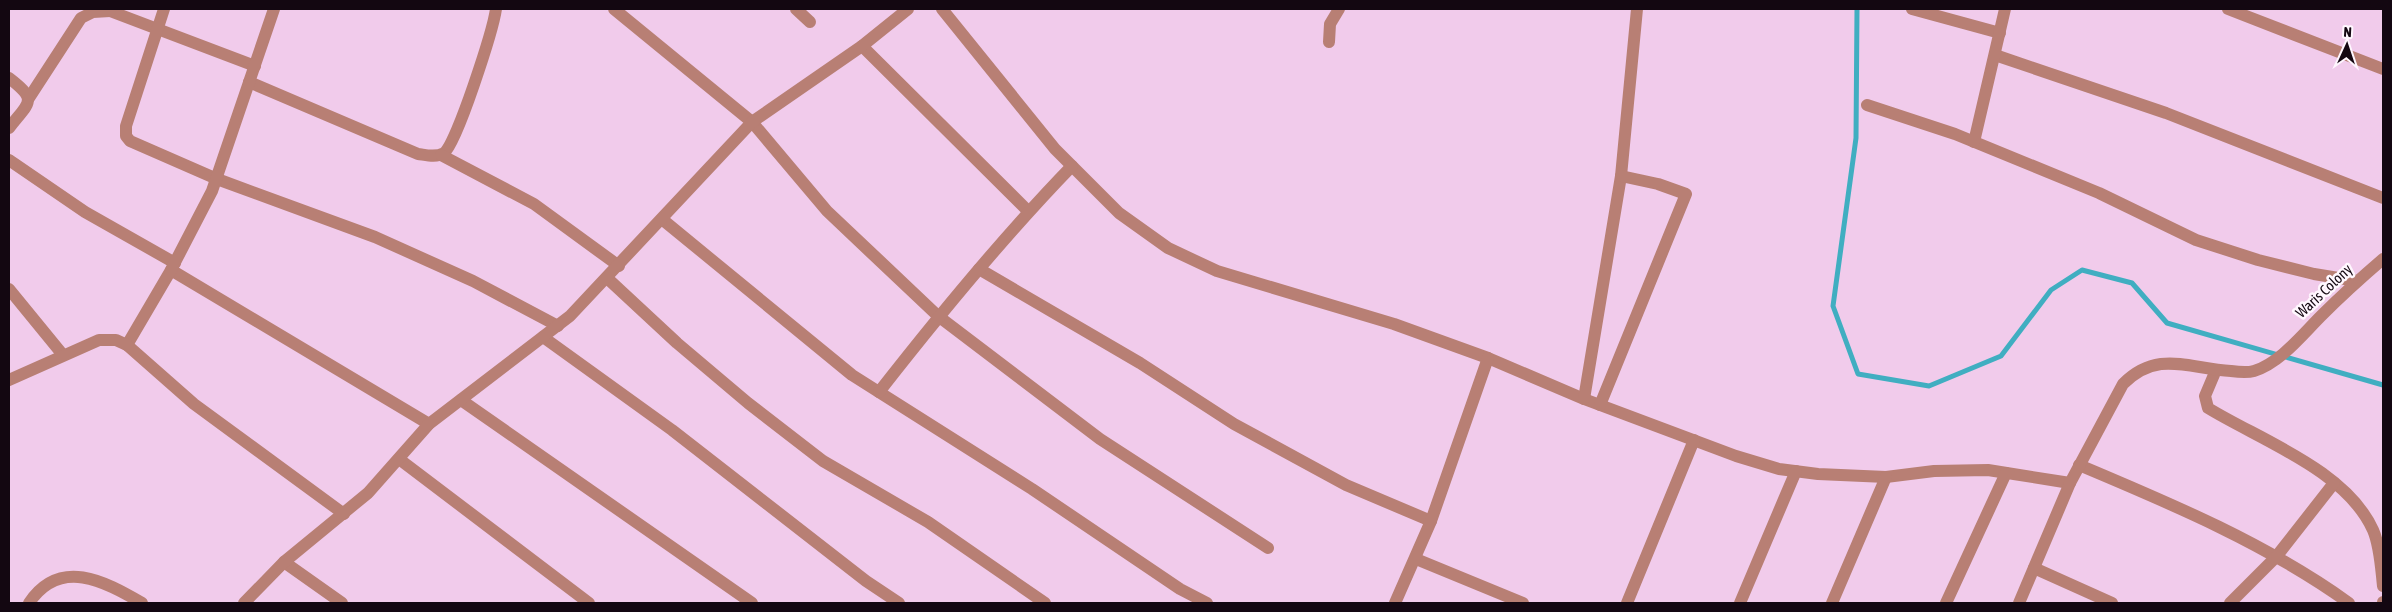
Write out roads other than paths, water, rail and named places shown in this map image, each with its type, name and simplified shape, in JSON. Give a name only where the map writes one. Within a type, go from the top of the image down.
[{"type":"street","points":[[164,9],[126,126],[126,136],[130,141],[216,179],[375,237],[473,281],[558,326]]},
{"type":"street","points":[[127,345],[173,266],[216,179],[274,9]]},
{"type":"street","points":[[441,155],[451,144],[476,77],[496,9]]},
{"type":"street","points":[[614,9],[752,122],[827,211],[938,316],[1100,439],[1268,548]]},
{"type":"street","points":[[796,9],[810,22]]},
{"type":"street","points":[[244,603],[284,562],[344,514],[399,459],[429,424],[570,316],[663,220],[752,122],[862,46],[908,9]]},
{"type":"street","points":[[942,9],[1055,149],[1119,213],[1168,248],[1217,271],[1394,324],[1488,358],[1584,399],[1779,469],[1886,477],[1934,471],[1988,470],[2070,483]]},
{"type":"street","points":[[1329,42],[1330,24],[1339,9]]},
{"type":"street","points":[[1584,399],[1621,176],[1637,9]]},
{"type":"street","points":[[1912,9],[2000,33]]},
{"type":"street","points":[[1974,142],[2005,9]]},
{"type":"street","points":[[2228,9],[2383,69]]},
{"type":"street","points":[[9,128],[28,104],[29,98],[81,18],[93,12],[109,10],[255,66]]},
{"type":"street","points":[[862,46],[1028,211]]},
{"type":"street","points":[[1995,55],[2166,113],[2383,198]]},
{"type":"street","points":[[9,78],[27,92],[29,98]]},
{"type":"street","points":[[249,82],[418,154],[441,155],[534,204],[619,266]]},
{"type":"street","points":[[1867,105],[1974,142],[2099,194],[2196,240],[2258,260],[2314,274],[2357,281]]},
{"type":"street","points":[[9,160],[85,212],[429,424]]},
{"type":"street","points":[[879,392],[938,316],[1028,211],[1072,166]]},
{"type":"street","points":[[1600,405],[1686,194],[1658,184],[1621,176]]},
{"type":"street","points":[[663,220],[852,375],[1032,489],[1180,588],[1207,603]]},
{"type":"street","name":"Waris Colony","points":[[2216,370],[2252,372],[2269,364],[2357,281],[2383,261]]},
{"type":"street","points":[[979,268],[1140,362],[1234,424],[1346,485],[1431,521]]},
{"type":"street","points":[[607,278],[727,385],[823,461],[928,522],[1045,603]]},
{"type":"street","points":[[9,289],[63,354]]},
{"type":"street","points":[[543,337],[672,430],[866,581],[899,603]]},
{"type":"street","points":[[9,380],[63,354],[99,340],[116,340],[127,345],[194,404],[344,514]]},
{"type":"street","points":[[1395,603],[1416,559],[1431,521],[1488,358]]},
{"type":"street","points":[[2019,603],[2070,483],[2123,384],[2134,373],[2165,363],[2190,364],[2216,370],[2205,396],[2208,408],[2289,453],[2334,483],[2358,506],[2373,530],[2383,586]]},
{"type":"street","points":[[461,400],[752,603]]},
{"type":"street","points":[[1627,603],[1694,440]]},
{"type":"street","points":[[399,459],[589,603]]},
{"type":"street","points":[[2079,465],[2179,507],[2305,572],[2349,603]]},
{"type":"street","points":[[1740,603],[1796,471]]},
{"type":"street","points":[[1946,603],[2006,472]]},
{"type":"street","points":[[1832,603],[1886,477]]},
{"type":"street","points":[[2230,603],[2276,557],[2334,483]]},
{"type":"street","points":[[1416,559],[1523,603]]},
{"type":"street","points":[[284,562],[342,603]]},
{"type":"street","points":[[2034,568],[2112,603]]},
{"type":"street","points":[[29,603],[47,585],[63,577],[84,577],[108,584],[142,603]]},
{"type":"waterway","points":[[1857,9],[1856,138],[1833,306],[1858,374],[1929,386],[2001,356],[2051,290],[2082,270],[2132,283],[2167,323],[2383,385]]}]
